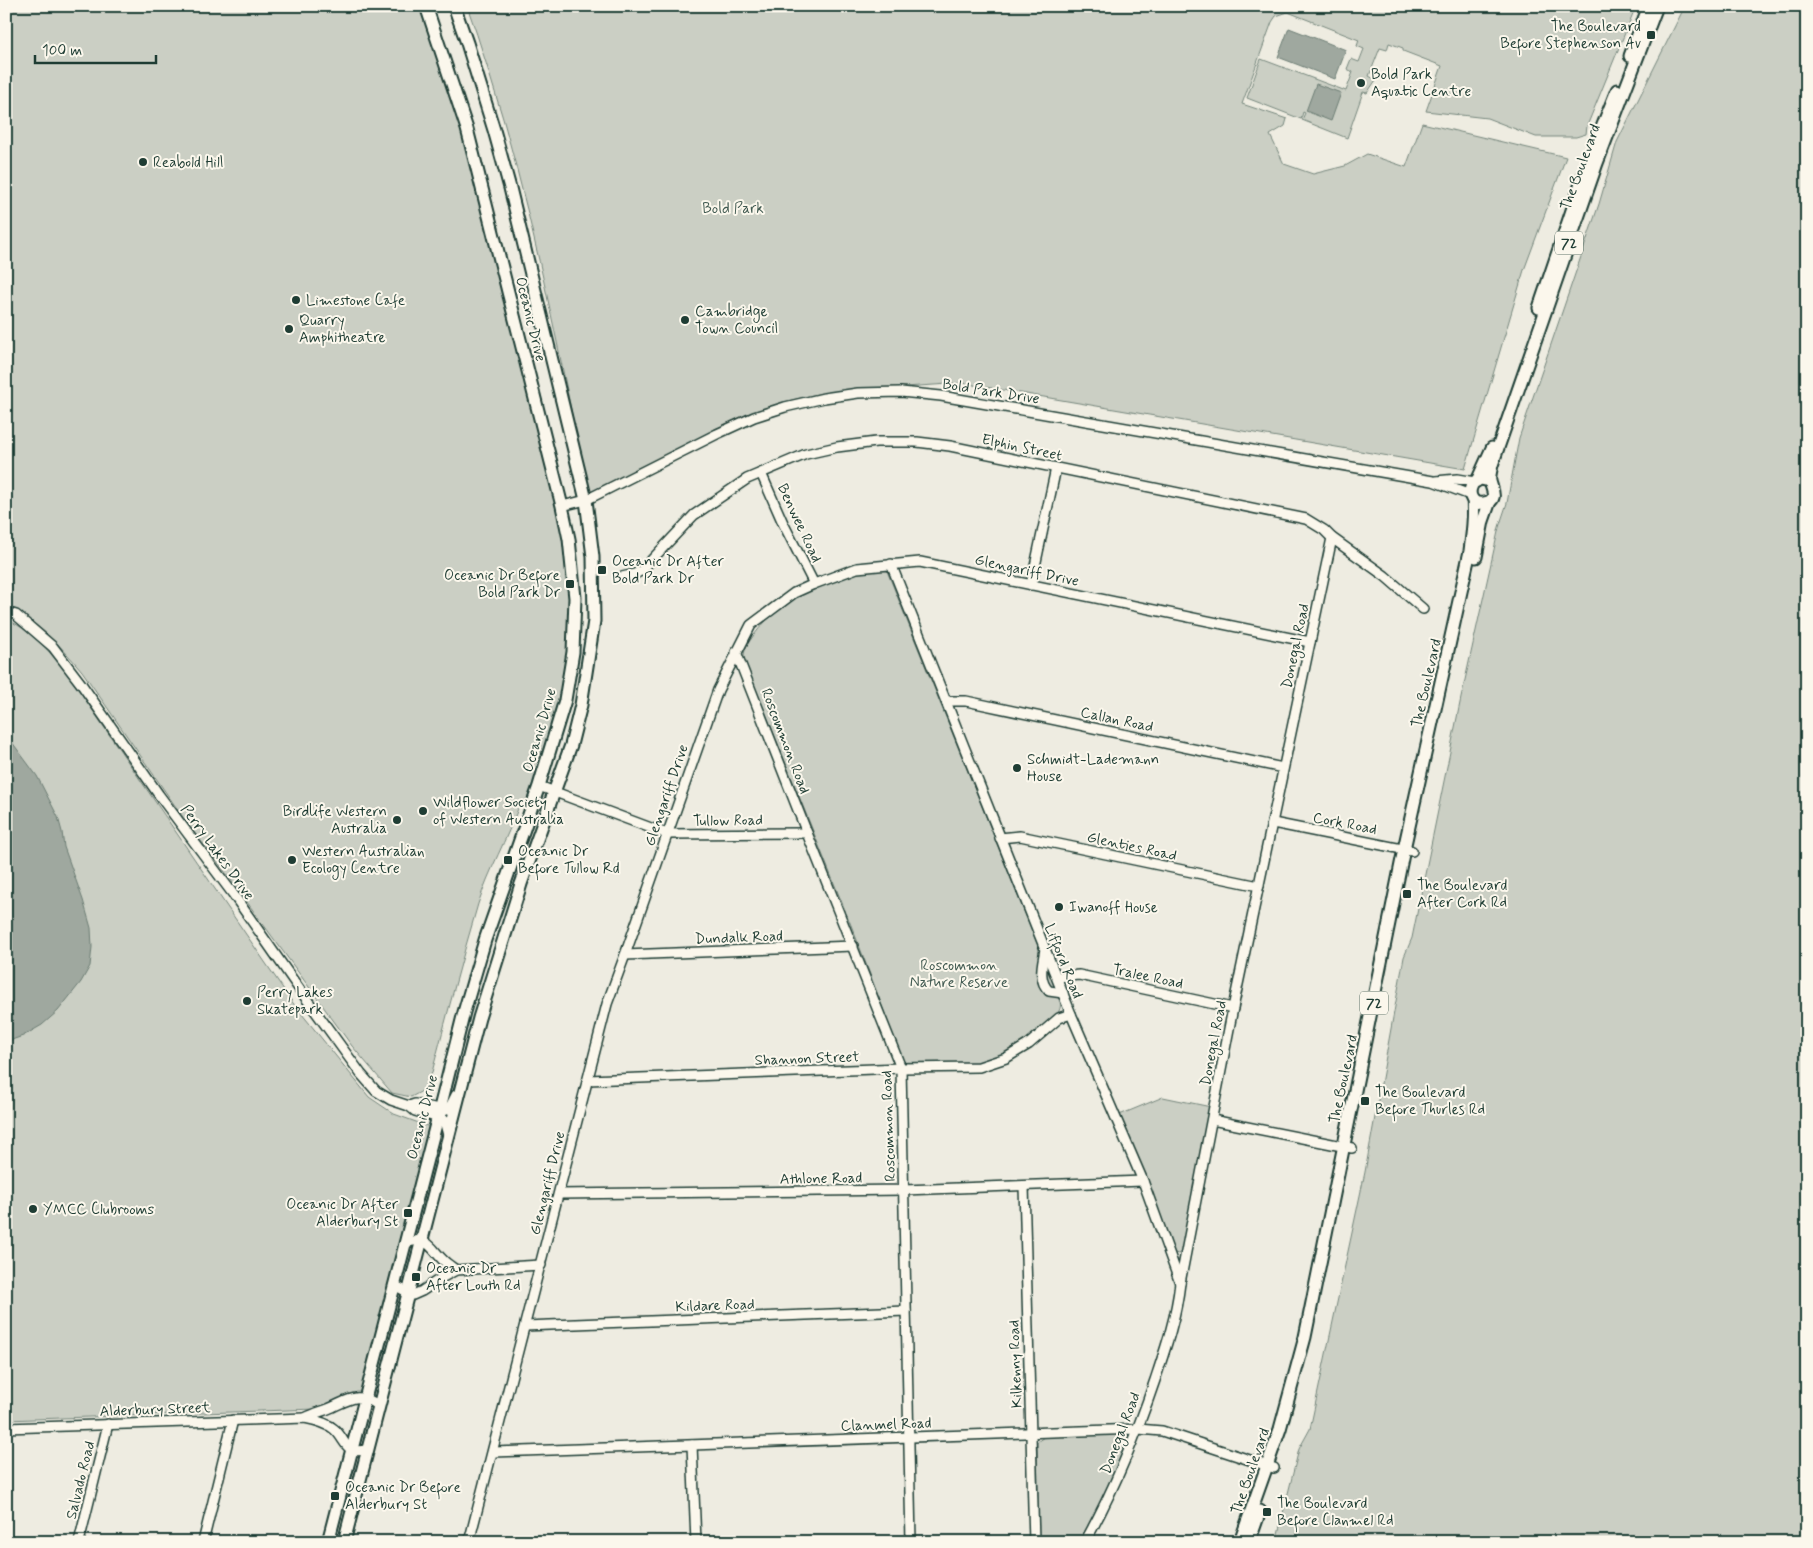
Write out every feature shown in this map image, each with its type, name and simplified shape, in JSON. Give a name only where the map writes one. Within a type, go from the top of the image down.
[{"type":"main road","name":"Oceanic Drive","points":[[328,1542],[464,1012],[485,940],[539,786],[565,700],[573,652],[575,589],[569,539],[562,506],[467,129],[426,6]]},
{"type":"main road","name":"Oceanic Drive","points":[[344,1542],[492,971],[571,745],[582,705],[594,620],[593,557],[586,500],[510,188],[494,130],[454,6]]},
{"type":"main road","name":"The Boulevard","points":[[1249,1542],[1292,1392],[1348,1147],[1470,552],[1475,520],[1471,486],[1476,481],[1492,447],[1590,160],[1649,6]]},
{"type":"main road","name":"The Boulevard","points":[[1408,850],[1476,558],[1482,521],[1494,495],[1490,482],[1492,465],[1597,163],[1657,6]]},
{"type":"main road","points":[[1476,481],[1490,482]]},
{"type":"main road","points":[[1472,497],[1482,503],[1490,501]]},
{"type":"main road","name":"The Boulevard","points":[[1240,1542],[1271,1467]]},
{"type":"street","name":"Bold Park Drive","points":[[562,506],[586,500],[717,434],[754,417],[785,406],[858,393],[901,392],[941,396],[1434,481],[1472,497]]},
{"type":"street","name":"Elphin Street","points":[[622,577],[642,570],[678,531],[707,505],[747,479],[806,454],[821,450],[863,443],[917,442],[950,446],[1295,516],[1314,523],[1385,576],[1423,609]]},
{"type":"street","points":[[1031,585],[1056,468]]},
{"type":"street","name":"Benwee Road","points":[[761,473],[814,584]]},
{"type":"street","name":"Bold Park Drive","points":[[1434,481],[1457,479],[1476,481]]},
{"type":"street","name":"Donegal Road","points":[[1086,1542],[1102,1512],[1138,1429],[1176,1311],[1233,1008],[1332,538]]},
{"type":"street","name":"Glengariff Drive","points":[[469,1542],[606,1004],[718,690],[751,625],[794,593],[814,584],[857,568],[920,562],[1310,642]]},
{"type":"street","name":"Lifford Road","points":[[891,564],[1071,1014],[1143,1180],[1180,1283]]},
{"type":"street","name":"Perry Lakes Drive","points":[[6,612],[16,615],[53,647],[65,662],[131,757],[361,1074],[376,1091],[392,1100],[409,1106],[421,1114],[438,1115]]},
{"type":"street","name":"Roscommon Road","points":[[736,652],[806,833],[901,1068],[911,1542]]},
{"type":"street","name":"Callan Road","points":[[946,701],[966,701],[1283,768]]},
{"type":"street","name":"Tullow Road","points":[[539,786],[667,834],[806,833]]},
{"type":"street","name":"Cork Road","points":[[1273,823],[1408,850]]},
{"type":"street","name":"Glenties Road","points":[[1000,838],[1020,836],[1259,886]]},
{"type":"street","name":"Dundalk Road","points":[[625,955],[853,946]]},
{"type":"street","points":[[1046,949],[1042,972],[1044,986],[1049,991],[1063,992]]},
{"type":"street","name":"Tralee Road","points":[[1057,977],[1079,975],[1233,1008]]},
{"type":"street","name":"Shannon Street","points":[[588,1080],[901,1068],[979,1067],[1006,1058],[1029,1044],[1059,1018],[1071,1014]]},
{"type":"street","points":[[449,1136],[444,1120],[438,1115],[451,1105],[463,1080]]},
{"type":"street","points":[[1212,1120],[1348,1147]]},
{"type":"street","name":"Athlone Road","points":[[559,1194],[904,1190],[1143,1180]]},
{"type":"street","name":"Kilkenny Road","points":[[1024,1186],[1034,1542]]},
{"type":"street","points":[[404,1244],[415,1240],[430,1244],[456,1270]]},
{"type":"street","points":[[394,1285],[413,1295],[456,1270],[541,1265]]},
{"type":"street","name":"Kildare Road","points":[[525,1326],[906,1311]]},
{"type":"street","name":"Alderbury Street","points":[[305,1418],[350,1398],[364,1399]]},
{"type":"street","points":[[364,1399],[379,1406]]},
{"type":"street","name":"Alderbury Street","points":[[6,1428],[305,1418],[317,1421],[336,1430],[344,1445],[352,1449]]},
{"type":"street","points":[[203,1542],[233,1420]]},
{"type":"street","name":"Salvado Road","points":[[78,1542],[108,1424]]},
{"type":"street","name":"Clanmel Road","points":[[493,1452],[1138,1429],[1162,1431],[1271,1467]]},
{"type":"street","points":[[692,1445],[696,1542]]},
{"type":"street","points":[[352,1449],[368,1449]]},
{"type":"green space","points":[[6,6],[421,6],[463,130],[565,540],[570,596],[570,624],[569,652],[562,691],[527,808],[519,806],[482,891],[426,1089],[411,1097],[392,1093],[352,1046],[187,823],[82,671],[38,626],[6,606]]},
{"type":"green space","name":"Bold Park","points":[[467,6],[1636,6],[1587,126],[1586,134],[1576,137],[1536,137],[1487,118],[1426,111],[1442,66],[1403,51],[1403,48],[1389,43],[1387,50],[1380,48],[1369,76],[1376,80],[1367,93],[1363,92],[1347,138],[1302,120],[1305,113],[1303,112],[1301,119],[1247,98],[1261,59],[1346,91],[1353,72],[1347,69],[1351,59],[1359,62],[1364,49],[1357,46],[1359,40],[1288,12],[1276,16],[1272,22],[1242,104],[1287,119],[1285,126],[1270,135],[1284,164],[1313,174],[1345,166],[1367,154],[1406,167],[1422,123],[1566,157],[1524,270],[1465,469],[962,383],[821,393],[784,402],[748,414],[713,430],[589,497],[550,309],[517,168],[482,49]]},
{"type":"green space","points":[[1685,6],[1807,6],[1807,1542],[1276,1542],[1299,1449],[1310,1429],[1365,1172],[1404,957],[1412,938],[1461,698],[1499,527],[1507,503],[1519,438],[1599,204],[1617,142]]},
{"type":"green space","name":"Roscommon Nature Reserve","points":[[870,569],[887,571],[1060,1000],[1060,1009],[1056,1015],[1034,1034],[1006,1054],[984,1061],[960,1064],[911,1065],[902,1059],[857,940],[744,660],[745,650],[754,635],[777,611],[806,592],[854,573]]},
{"type":"green space","points":[[6,619],[37,639],[69,676],[293,1003],[369,1097],[394,1114],[430,1127],[363,1390],[360,1394],[316,1409],[6,1420]]},
{"type":"green space","points":[[1163,1097],[1211,1107],[1183,1247],[1178,1254],[1172,1252],[1117,1116]]},
{"type":"green space","points":[[1119,1434],[1126,1437],[1127,1445],[1079,1542],[1039,1542],[1037,1442],[1044,1437]]},
{"type":"shaded area","points":[[1289,28],[1346,50],[1335,79],[1278,57]]},
{"type":"shaded area","points":[[1316,84],[1341,93],[1331,121],[1306,111]]},
{"type":"shaded area","points":[[6,734],[37,776],[58,817],[64,847],[91,928],[92,947],[90,966],[81,982],[58,1011],[42,1025],[23,1036],[6,1042]]},
{"type":"place","name":"The Boulevard Before Stephenson Av","points":[[1651,35]]},
{"type":"place","name":"Bold Park Aquatic Centre","points":[[1361,83]]},
{"type":"place","name":"Reabold Hill","points":[[143,162]]},
{"type":"place","name":"Limestone Cafe","points":[[296,300]]},
{"type":"place","name":"Cambridge Town Council","points":[[685,320]]},
{"type":"place","name":"Quarry Amphitheatre","points":[[289,329]]},
{"type":"place","name":"Oceanic Dr After Bold Park Dr","points":[[602,570]]},
{"type":"place","name":"Oceanic Dr Before Bold Park Dr","points":[[570,584]]},
{"type":"place","name":"Schmidt-Lademann House","points":[[1017,768]]},
{"type":"place","name":"Wildflower Society of Western Australia","points":[[423,811]]},
{"type":"place","name":"Birdlife Western Australia","points":[[397,820]]},
{"type":"place","name":"Western Australian Ecology Centre","points":[[292,860]]},
{"type":"place","name":"Oceanic Dr Before Tullow Rd","points":[[508,860]]},
{"type":"place","name":"The Boulevard After Cork Rd","points":[[1407,894]]},
{"type":"place","name":"Iwanoff House","points":[[1059,907]]},
{"type":"place","name":"Perry Lakes Skatepark","points":[[247,1001]]},
{"type":"place","name":"The Boulevard Before Thurles Rd","points":[[1365,1101]]},
{"type":"place","name":"YMCC Clubrooms","points":[[33,1209]]},
{"type":"place","name":"Oceanic Dr After Alderbury St","points":[[408,1213]]},
{"type":"place","name":"Oceanic Dr After Louth Rd","points":[[416,1277]]},
{"type":"place","name":"Oceanic Dr Before Alderbury St","points":[[335,1496]]},
{"type":"place","name":"The Boulevard Before Clanmel Rd","points":[[1267,1512]]}]
